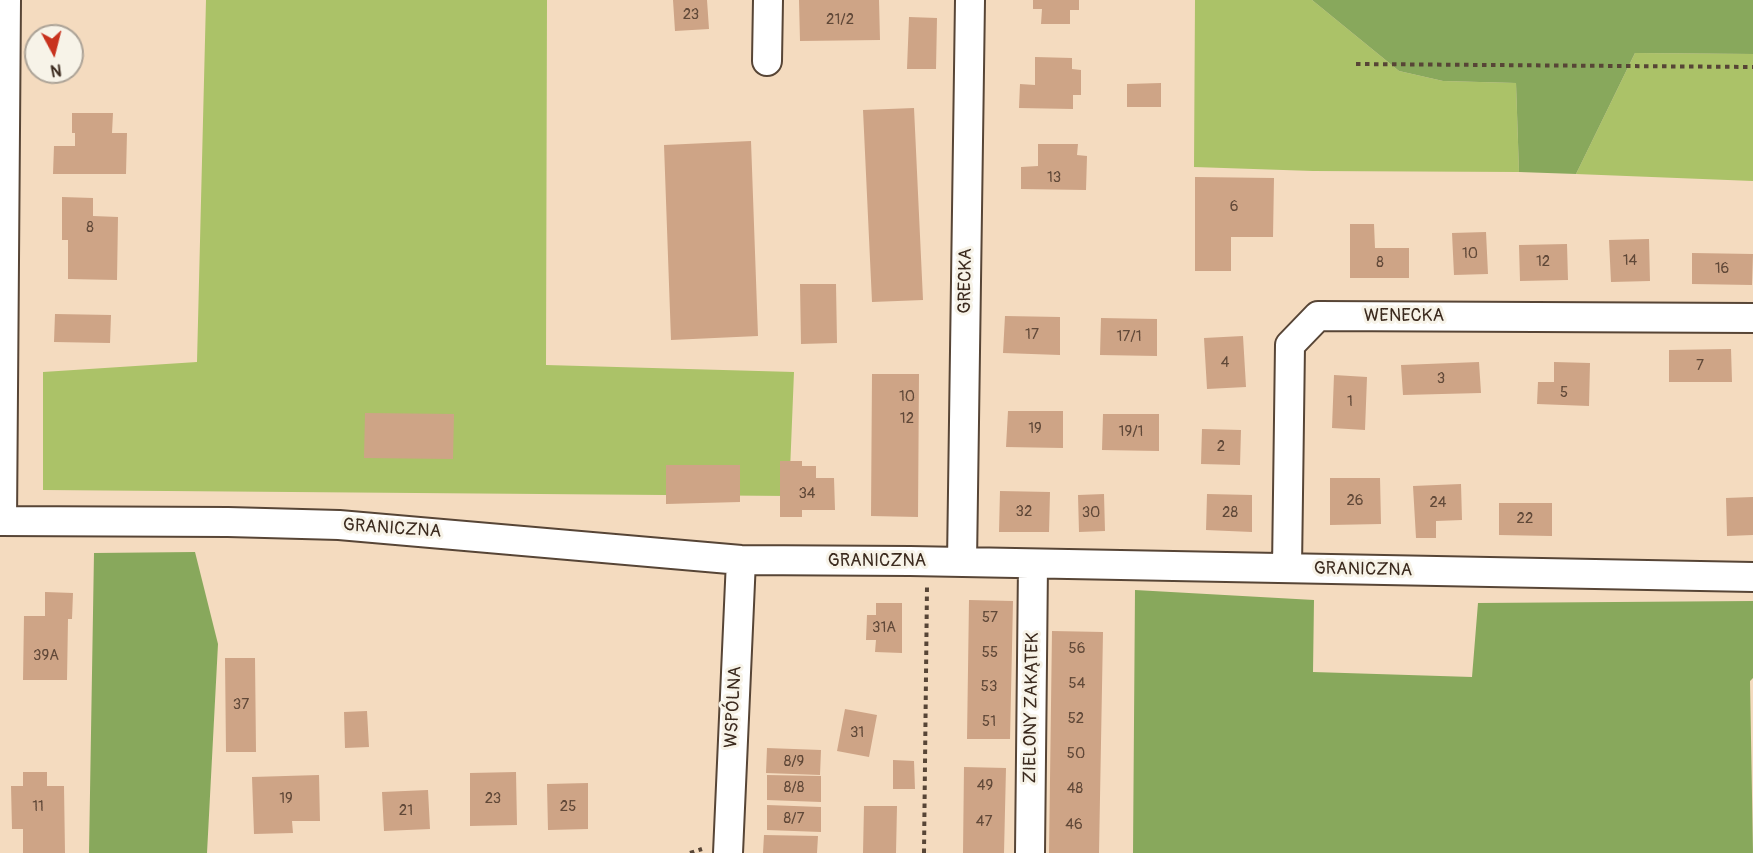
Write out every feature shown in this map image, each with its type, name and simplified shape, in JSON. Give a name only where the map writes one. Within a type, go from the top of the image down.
[{"type":"street","points":[[1,521],[3,78],[6,0]]},
{"type":"street","points":[[767,61],[768,0]]},
{"type":"street","name":"GRECKA","points":[[962,562],[970,0]]},
{"type":"street","name":"WENECKA","points":[[1287,568],[1290,345],[1318,316],[1753,318]]},
{"type":"street","name":"GRANICZNA","points":[[1,521],[339,525],[741,560],[1753,577]]},
{"type":"street","name":"WSPÓLNA","points":[[728,853],[741,560]]},
{"type":"street","name":"ZIELONY ZAKĄTEK","points":[[1030,853],[1033,564]]},
{"type":"path","points":[[1356,64],[1753,67]]},
{"type":"path","points":[[924,853],[927,588]]},
{"type":"green space","points":[[206,0],[547,0],[546,365],[794,372],[789,496],[43,490],[43,372],[197,362]]},
{"type":"green space","points":[[1195,0],[1312,0],[1399,71],[1443,81],[1516,83],[1519,172],[1313,171],[1194,167]]},
{"type":"green space","points":[[1312,0],[1753,0],[1753,54],[1635,53],[1576,174],[1519,172],[1516,83],[1443,81],[1399,71]]},
{"type":"green space","points":[[1635,53],[1753,54],[1753,181],[1576,174]]},
{"type":"green space","points":[[195,552],[218,644],[207,853],[89,853],[94,553]]},
{"type":"green space","points":[[1135,590],[1314,600],[1313,672],[1472,677],[1478,603],[1753,601],[1753,678],[1750,681],[1753,853],[1133,853]]},
{"type":"building","points":[[673,0],[707,0],[709,29],[675,31]]},
{"type":"building","points":[[799,0],[879,0],[880,40],[800,41]]},
{"type":"building","points":[[1033,0],[1079,0],[1079,10],[1070,10],[1070,24],[1041,24],[1042,9],[1033,9]]},
{"type":"building","points":[[909,17],[937,18],[936,69],[907,69]]},
{"type":"building","points":[[1035,57],[1072,58],[1072,69],[1081,70],[1081,95],[1073,95],[1073,109],[1019,108],[1020,84],[1035,85]]},
{"type":"building","points":[[1161,83],[1161,107],[1127,107],[1127,84]]},
{"type":"building","points":[[914,108],[923,300],[872,302],[863,110]]},
{"type":"building","points":[[72,113],[113,113],[112,133],[127,133],[126,174],[53,174],[54,146],[75,146],[75,133],[72,133]]},
{"type":"building","points":[[751,141],[758,336],[671,340],[664,145]]},
{"type":"building","points":[[1038,144],[1078,144],[1077,155],[1087,156],[1086,190],[1021,189],[1021,167],[1038,166]]},
{"type":"building","points":[[1195,177],[1274,178],[1273,237],[1231,237],[1231,271],[1195,271]]},
{"type":"building","points":[[62,197],[93,198],[93,216],[118,217],[117,280],[68,279],[68,240],[62,240]]},
{"type":"building","points":[[1350,224],[1374,224],[1375,248],[1409,248],[1409,278],[1350,278]]},
{"type":"building","points":[[1486,232],[1488,274],[1454,275],[1452,233]]},
{"type":"building","points":[[1649,239],[1650,281],[1611,282],[1609,240]]},
{"type":"building","points":[[1567,244],[1568,280],[1520,281],[1519,245]]},
{"type":"building","points":[[1692,253],[1753,254],[1752,285],[1692,284]]},
{"type":"building","points":[[800,284],[836,284],[837,343],[801,344]]},
{"type":"building","points":[[55,314],[111,315],[110,343],[54,342]]},
{"type":"building","points":[[1005,316],[1060,317],[1060,355],[1003,353]]},
{"type":"building","points":[[1101,318],[1157,319],[1157,356],[1100,355]]},
{"type":"building","points":[[1243,336],[1246,387],[1207,389],[1204,338]]},
{"type":"building","points":[[1731,349],[1732,382],[1669,382],[1669,350]]},
{"type":"building","points":[[1479,362],[1481,393],[1403,395],[1401,365]]},
{"type":"building","points":[[1554,362],[1590,363],[1589,406],[1537,404],[1538,382],[1554,382]]},
{"type":"building","points":[[872,374],[919,374],[918,517],[871,516]]},
{"type":"building","points":[[1334,375],[1367,377],[1365,430],[1332,428]]},
{"type":"building","points":[[1008,411],[1063,411],[1063,448],[1006,447]]},
{"type":"building","points":[[365,413],[454,414],[453,459],[364,458]]},
{"type":"building","points":[[1103,414],[1159,414],[1159,451],[1102,450]]},
{"type":"building","points":[[1202,429],[1241,430],[1240,465],[1201,464]]},
{"type":"building","points":[[780,461],[802,461],[802,466],[816,466],[816,478],[834,478],[835,510],[802,510],[802,517],[780,517]]},
{"type":"building","points":[[666,465],[740,465],[740,502],[666,504]]},
{"type":"building","points":[[1330,478],[1380,478],[1381,524],[1330,525]]},
{"type":"building","points":[[1461,484],[1462,520],[1436,521],[1436,538],[1416,538],[1413,486]]},
{"type":"building","points":[[1000,491],[1050,492],[1049,532],[999,532]]},
{"type":"building","points":[[1104,494],[1105,531],[1079,532],[1078,495]]},
{"type":"building","points":[[1207,494],[1252,495],[1252,532],[1206,530]]},
{"type":"building","points":[[1753,497],[1753,535],[1727,536],[1726,498]]},
{"type":"building","points":[[1499,503],[1552,503],[1552,536],[1499,535]]},
{"type":"building","points":[[45,592],[73,593],[72,619],[68,619],[67,680],[23,680],[24,616],[45,616]]},
{"type":"building","points":[[969,600],[1013,601],[1010,739],[967,739]]},
{"type":"building","points":[[876,603],[902,603],[902,653],[875,652],[876,640],[866,640],[867,615],[876,615]]},
{"type":"building","points":[[1052,631],[1103,632],[1099,853],[1049,853]]},
{"type":"building","points":[[225,658],[255,658],[256,752],[226,752]]},
{"type":"building","points":[[845,709],[877,715],[869,757],[837,751]]},
{"type":"building","points":[[367,711],[369,747],[345,748],[344,712]]},
{"type":"building","points":[[767,748],[821,750],[820,775],[766,773]]},
{"type":"building","points":[[893,760],[914,761],[915,789],[893,789]]},
{"type":"building","points":[[964,767],[1006,768],[1004,853],[963,853]]},
{"type":"building","points":[[23,772],[47,772],[47,786],[64,786],[65,853],[23,853],[23,829],[12,829],[11,786],[23,786]]},
{"type":"building","points":[[516,772],[517,825],[470,826],[470,773]]},
{"type":"building","points":[[319,775],[320,821],[292,821],[293,833],[254,834],[252,777]]},
{"type":"building","points":[[767,775],[821,776],[821,802],[767,800]]},
{"type":"building","points":[[588,783],[588,829],[548,830],[547,784]]},
{"type":"building","points":[[428,790],[430,829],[384,831],[382,792]]},
{"type":"building","points":[[767,805],[821,807],[821,832],[767,830]]},
{"type":"building","points":[[864,806],[897,806],[896,853],[863,853]]},
{"type":"building","points":[[764,835],[818,836],[817,853],[763,853]]}]
